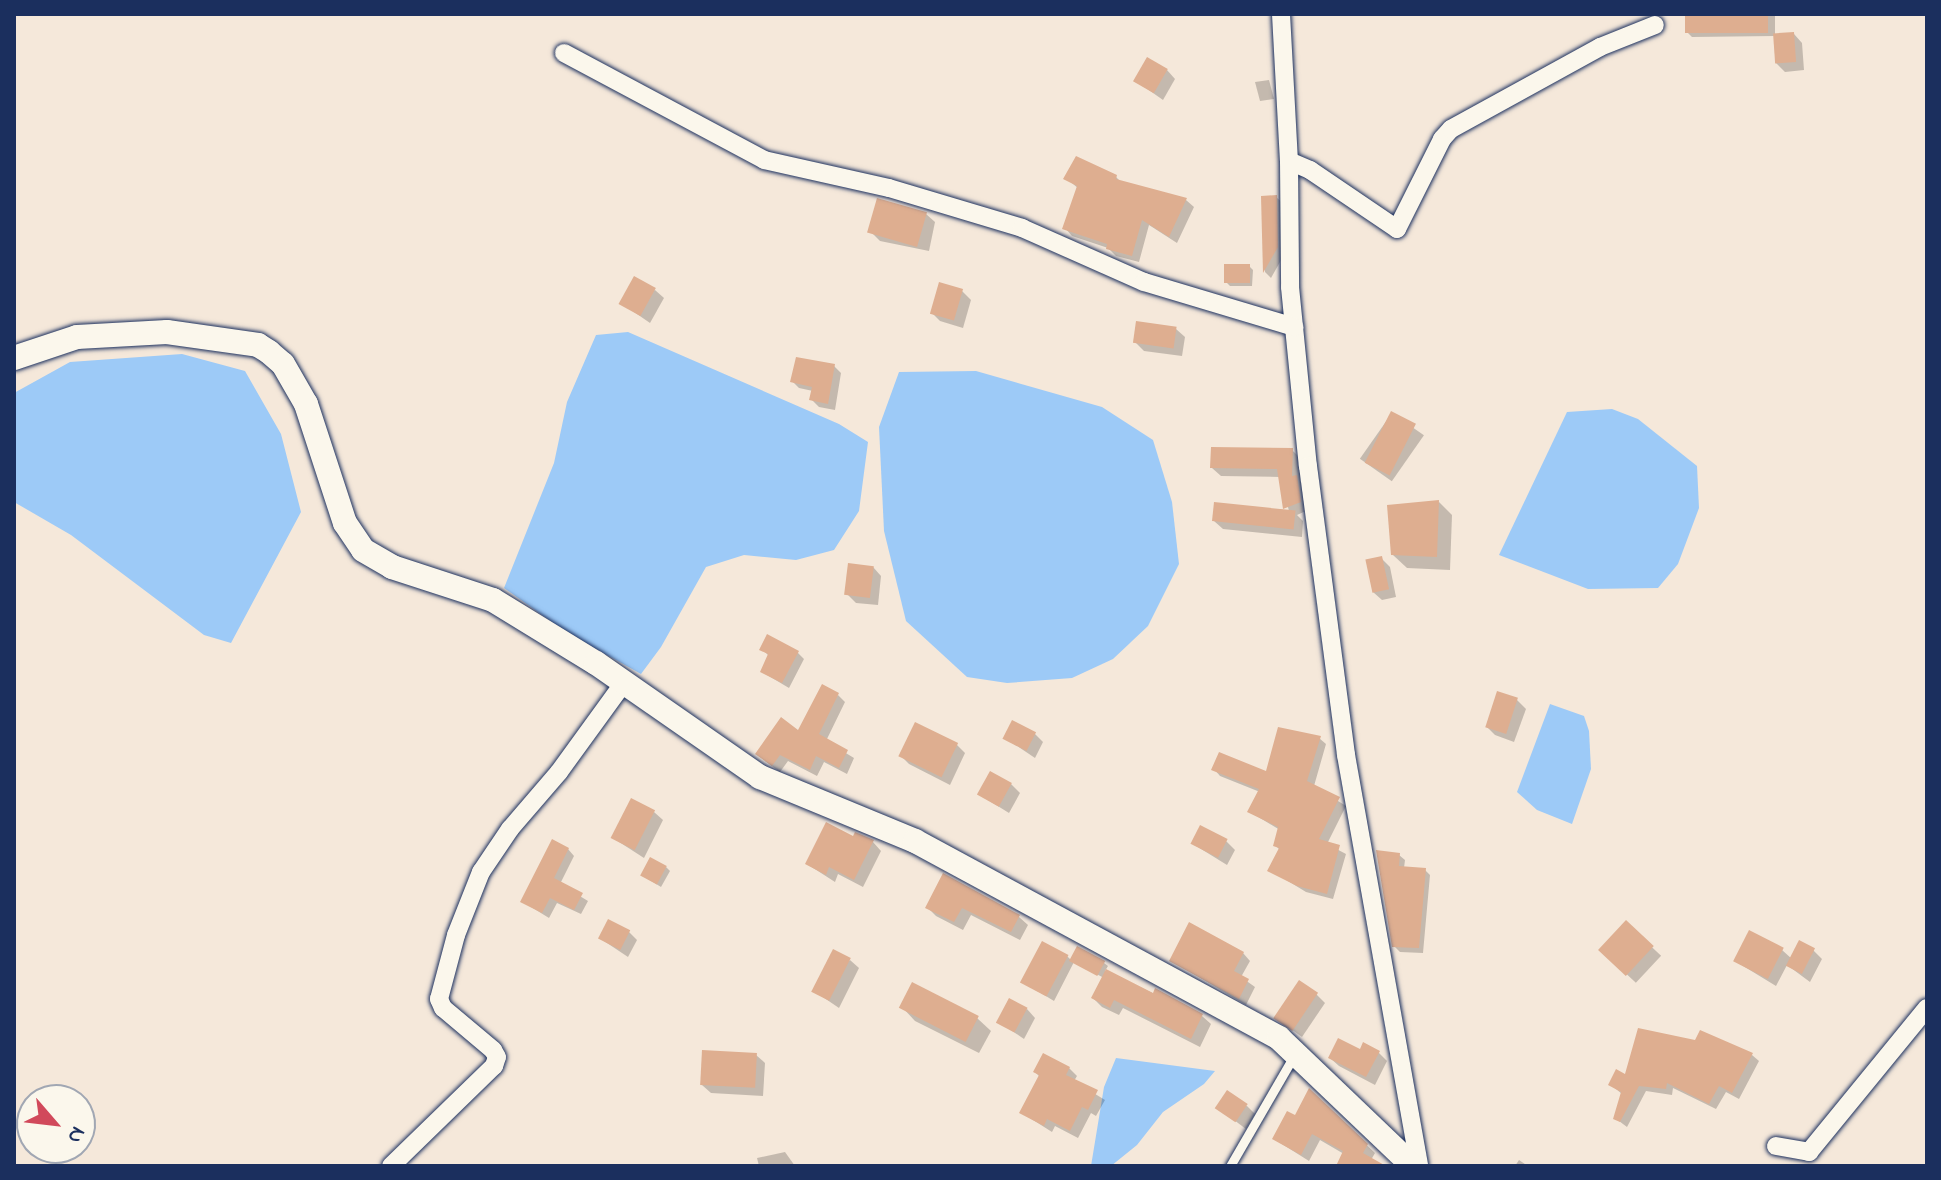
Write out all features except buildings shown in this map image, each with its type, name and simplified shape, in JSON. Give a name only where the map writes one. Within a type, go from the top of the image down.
[{"type":"street","points":[[1281,14],[1294,327],[1346,755],[1416,1166]]},
{"type":"street","points":[[1289,161],[1310,170],[1397,229],[1442,139],[1451,129],[1600,47],[1655,25]]},
{"type":"street","points":[[564,53],[764,160],[889,188],[1022,228],[1144,282],[1294,327]]},
{"type":"street","points":[[14,358],[77,337],[152,333],[258,345],[283,364],[306,404],[345,523],[363,550],[392,567],[493,600],[760,777],[915,841],[1279,1038],[1297,1051],[1416,1166]]},
{"type":"street","points":[[391,1166],[494,1066],[497,1057],[493,1050],[443,1008],[439,999],[456,935],[481,872],[510,829],[559,772],[623,684]]},
{"type":"street","points":[[1776,1146],[1809,1152],[1927,1008]]},
{"type":"lane","points":[[1230,1166],[1297,1051]]},
{"type":"water","points":[[628,332],[839,424],[868,442],[859,511],[834,550],[796,560],[744,555],[706,567],[661,647],[641,674],[566,632],[504,588],[554,463],[567,402],[596,335]]},
{"type":"water","points":[[182,354],[245,371],[281,434],[301,512],[231,643],[204,635],[71,535],[14,502],[14,393],[70,362]]},
{"type":"water","points":[[976,371],[1102,407],[1153,440],[1172,502],[1179,564],[1148,626],[1113,659],[1072,678],[1007,683],[967,677],[906,621],[884,531],[879,427],[899,372]]},
{"type":"water","points":[[1612,409],[1638,419],[1697,466],[1699,508],[1678,564],[1658,588],[1588,589],[1499,555],[1567,412]]},
{"type":"water","points":[[1550,704],[1584,716],[1589,731],[1591,769],[1572,824],[1537,810],[1517,792]]},
{"type":"water","points":[[1116,1058],[1215,1071],[1204,1084],[1163,1112],[1137,1145],[1111,1166],[1091,1166],[1104,1087]]}]
